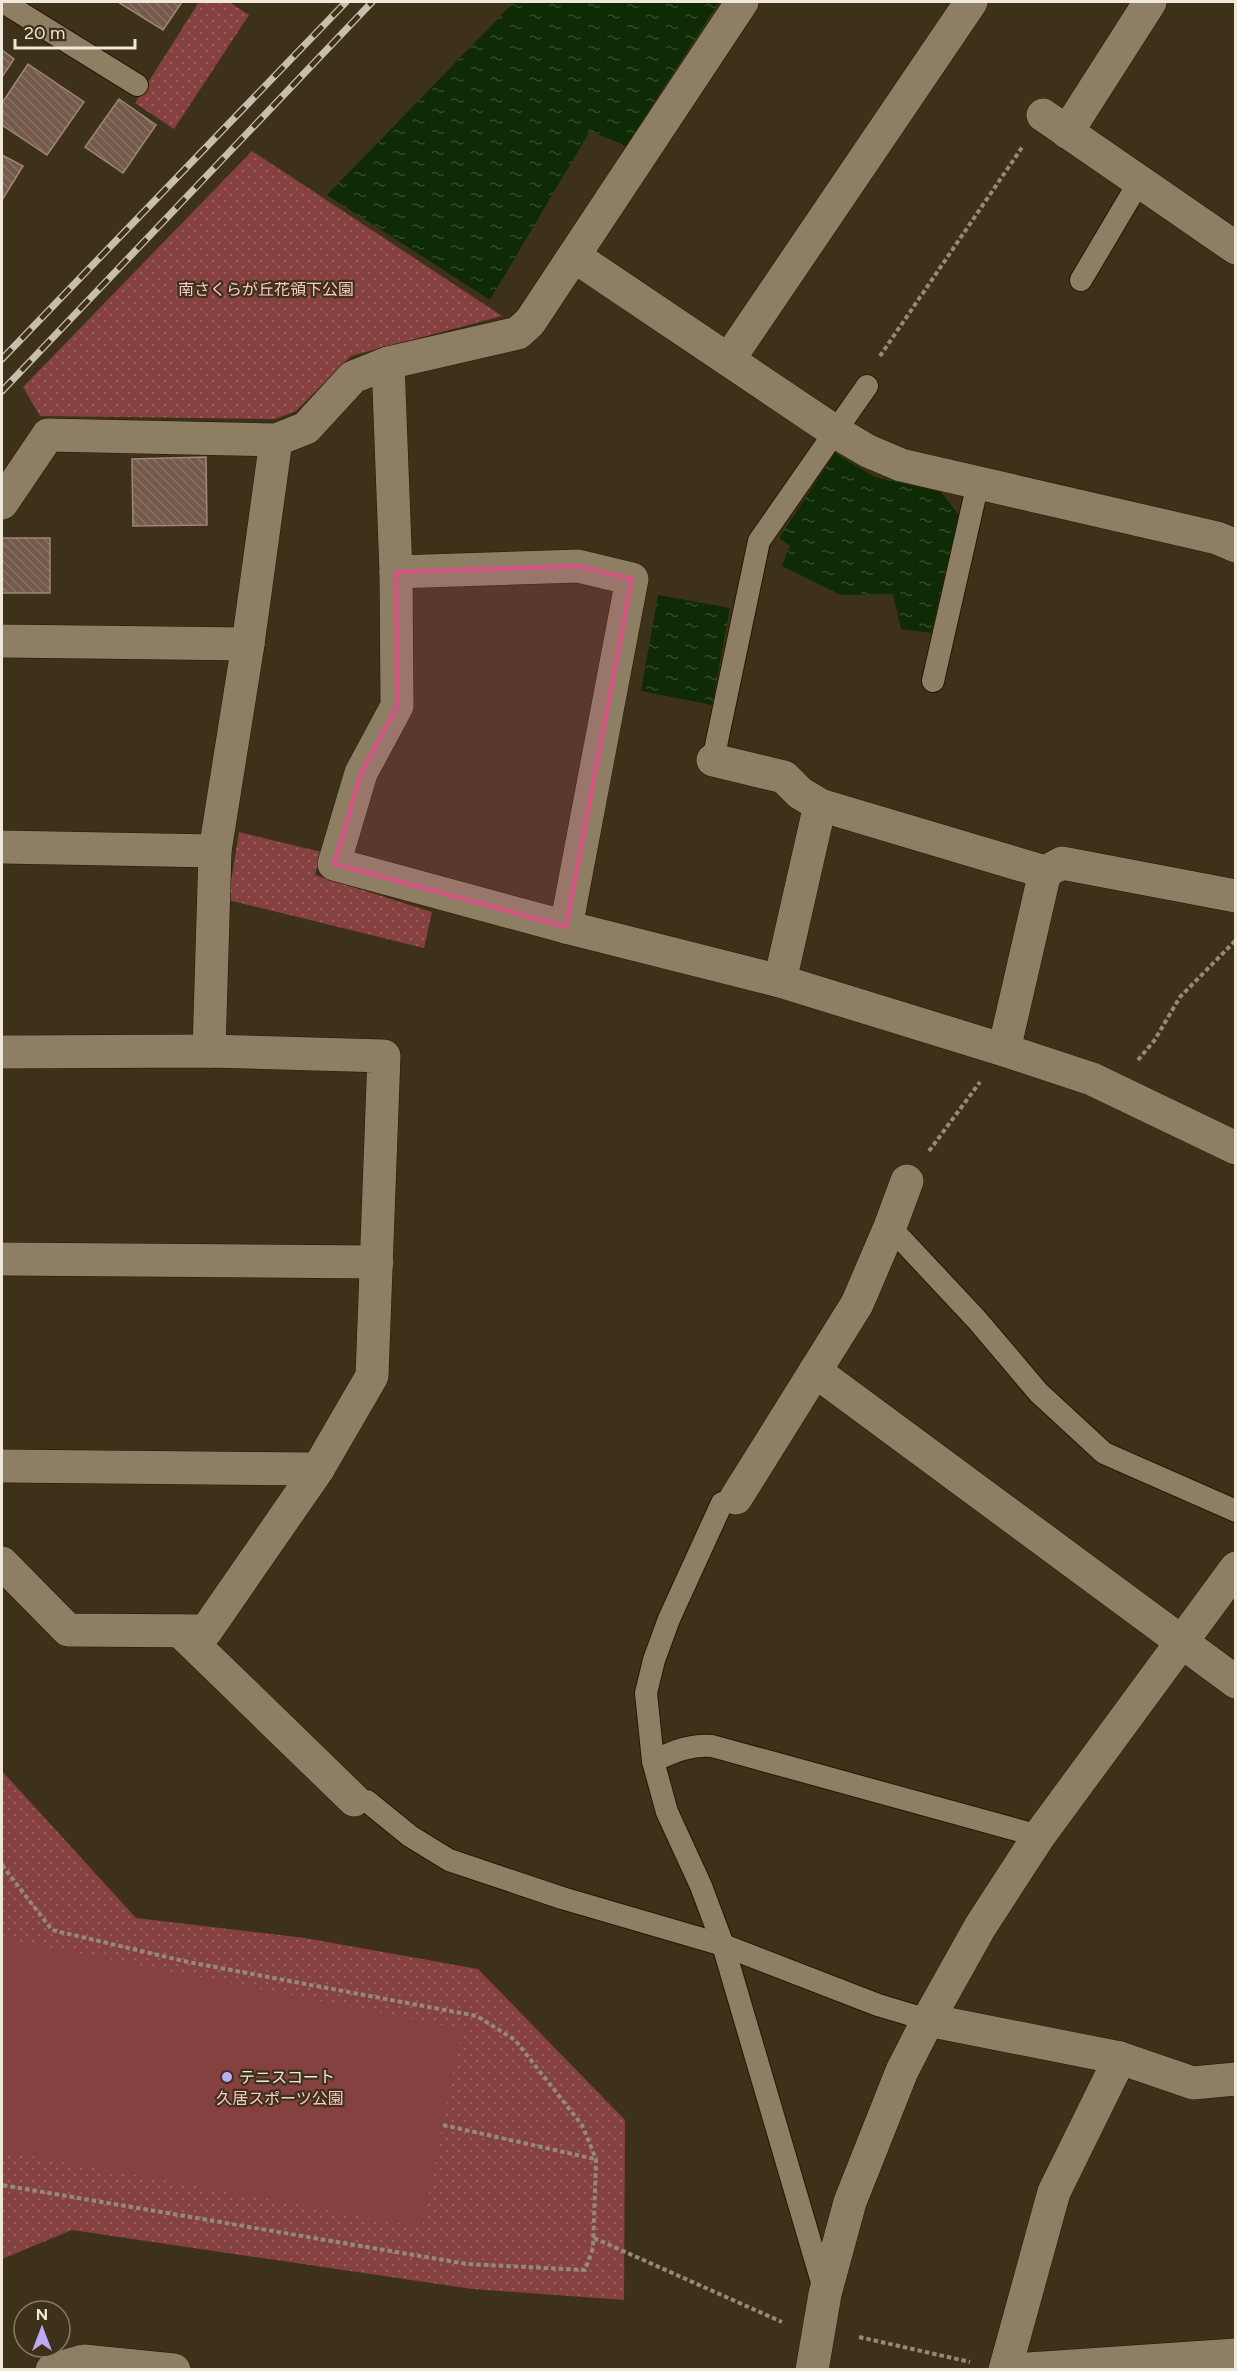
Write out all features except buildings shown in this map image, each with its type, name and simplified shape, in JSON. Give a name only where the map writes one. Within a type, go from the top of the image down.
[{"type":"street","points":[[2,503],[48,435],[276,440],[306,428],[353,377],[388,363],[518,333],[530,322],[742,2]]},
{"type":"street","points":[[729,359],[971,2]]},
{"type":"street","points":[[1150,2],[1055,124],[1236,248]]},
{"type":"street","points":[[574,256],[834,431],[868,451],[901,465],[1217,538],[1236,546]]},
{"type":"street","points":[[388,363],[396,572],[397,706],[361,773],[334,864],[566,927],[780,981],[1004,1050],[1092,1079],[1236,1148]]},
{"type":"street","points":[[209,1051],[214,851],[248,644],[276,440]]},
{"type":"street","points":[[396,572],[578,566],[632,579],[566,927]]},
{"type":"street","points":[[2,641],[248,644]]},
{"type":"street","points":[[713,760],[784,777],[800,794],[820,805],[1045,872],[1062,863],[1236,896]]},
{"type":"street","points":[[780,981],[820,805]]},
{"type":"street","points":[[2,847],[214,851]]},
{"type":"street","points":[[1004,1050],[1045,872]]},
{"type":"street","points":[[2,1052],[209,1051],[384,1056],[372,1376],[318,1469],[206,1631],[68,1630],[2,1563]]},
{"type":"street","points":[[736,1498],[857,1304],[907,1181]]},
{"type":"street","points":[[2,1259],[377,1262]]},
{"type":"street","points":[[815,1371],[1236,1682]]},
{"type":"street","points":[[2,1466],[318,1469]]},
{"type":"street","points":[[815,2354],[825,2294],[850,2202],[902,2071],[927,2020],[981,1927],[1039,1836],[1236,1569]]},
{"type":"street","points":[[180,1631],[354,1800]]},
{"type":"street","points":[[927,2020],[1120,2058],[1193,2083],[1236,2079]]},
{"type":"street","points":[[1120,2058],[1054,2192],[999,2368],[1236,2355]]},
{"type":"street","points":[[52,2370],[84,2361],[174,2370]]},
{"type":"lane","points":[[3,2],[137,85]]},
{"type":"lane","points":[[1082,280],[1139,182]]},
{"type":"lane","points":[[713,760],[759,541],[867,386]]},
{"type":"lane","points":[[933,681],[978,483]]},
{"type":"lane","points":[[890,1227],[977,1320],[1039,1393],[1104,1453],[1236,1511]]},
{"type":"lane","points":[[736,1498],[722,1503],[674,1609],[654,1660],[646,1693],[653,1761],[666,1812],[701,1886],[723,1945],[825,2294]]},
{"type":"lane","points":[[653,1761],[683,1748],[697,1745],[712,1746],[1039,1836]]},
{"type":"lane","points":[[354,1800],[367,1801],[410,1836],[448,1860],[562,1898],[723,1945],[878,2005],[927,2020]]},
{"type":"path","points":[[867,386],[869,371],[1055,124]]},
{"type":"path","points":[[1113,1089],[1154,1041],[1180,997],[1227,946],[1236,940]]},
{"type":"path","points":[[907,1181],[1004,1050]]},
{"type":"path","points":[[2,1865],[52,1930],[188,1962],[477,2016],[515,2040],[582,2125],[596,2160],[594,2238],[585,2270],[467,2264],[2,2185]]},
{"type":"path","points":[[443,2125],[596,2160]]},
{"type":"path","points":[[594,2238],[815,2354]]},
{"type":"path","points":[[859,2337],[999,2368]]},
{"type":"highlighted area","points":[[578,566],[632,579],[566,927],[334,864],[361,773],[397,706],[396,572]]},
{"type":"green space","points":[[199,2],[229,2],[249,15],[174,129],[135,103]]},
{"type":"green space","name":"南さくらが丘花領下公園","points":[[252,151],[502,316],[351,356],[296,411],[275,419],[40,416],[23,387]]},
{"type":"green space","points":[[239,832],[321,852],[315,875],[432,912],[424,948],[228,900]]},
{"type":"green space","name":"久居スポーツ公園","points":[[2,1771],[136,1918],[305,1938],[478,1969],[625,2120],[624,2300],[472,2289],[72,2230],[2,2259]]},
{"type":"green space","name":"テニスコート","points":[[2,1938],[462,2029],[422,2227],[2,2151]]},
{"type":"water","points":[[514,2],[719,2],[626,146],[590,131],[490,300],[327,195]]},
{"type":"water","points":[[835,453],[875,477],[941,492],[959,515],[931,633],[901,629],[893,594],[841,595],[782,566],[790,546],[779,538]]},
{"type":"water","points":[[658,595],[730,608],[712,705],[641,691]]},
{"type":"railway","points":[[2,359],[346,2]]},
{"type":"railway","points":[[2,391],[372,2]]},
{"type":"place","name":"テニスコート","points":[[227,2077]]}]
